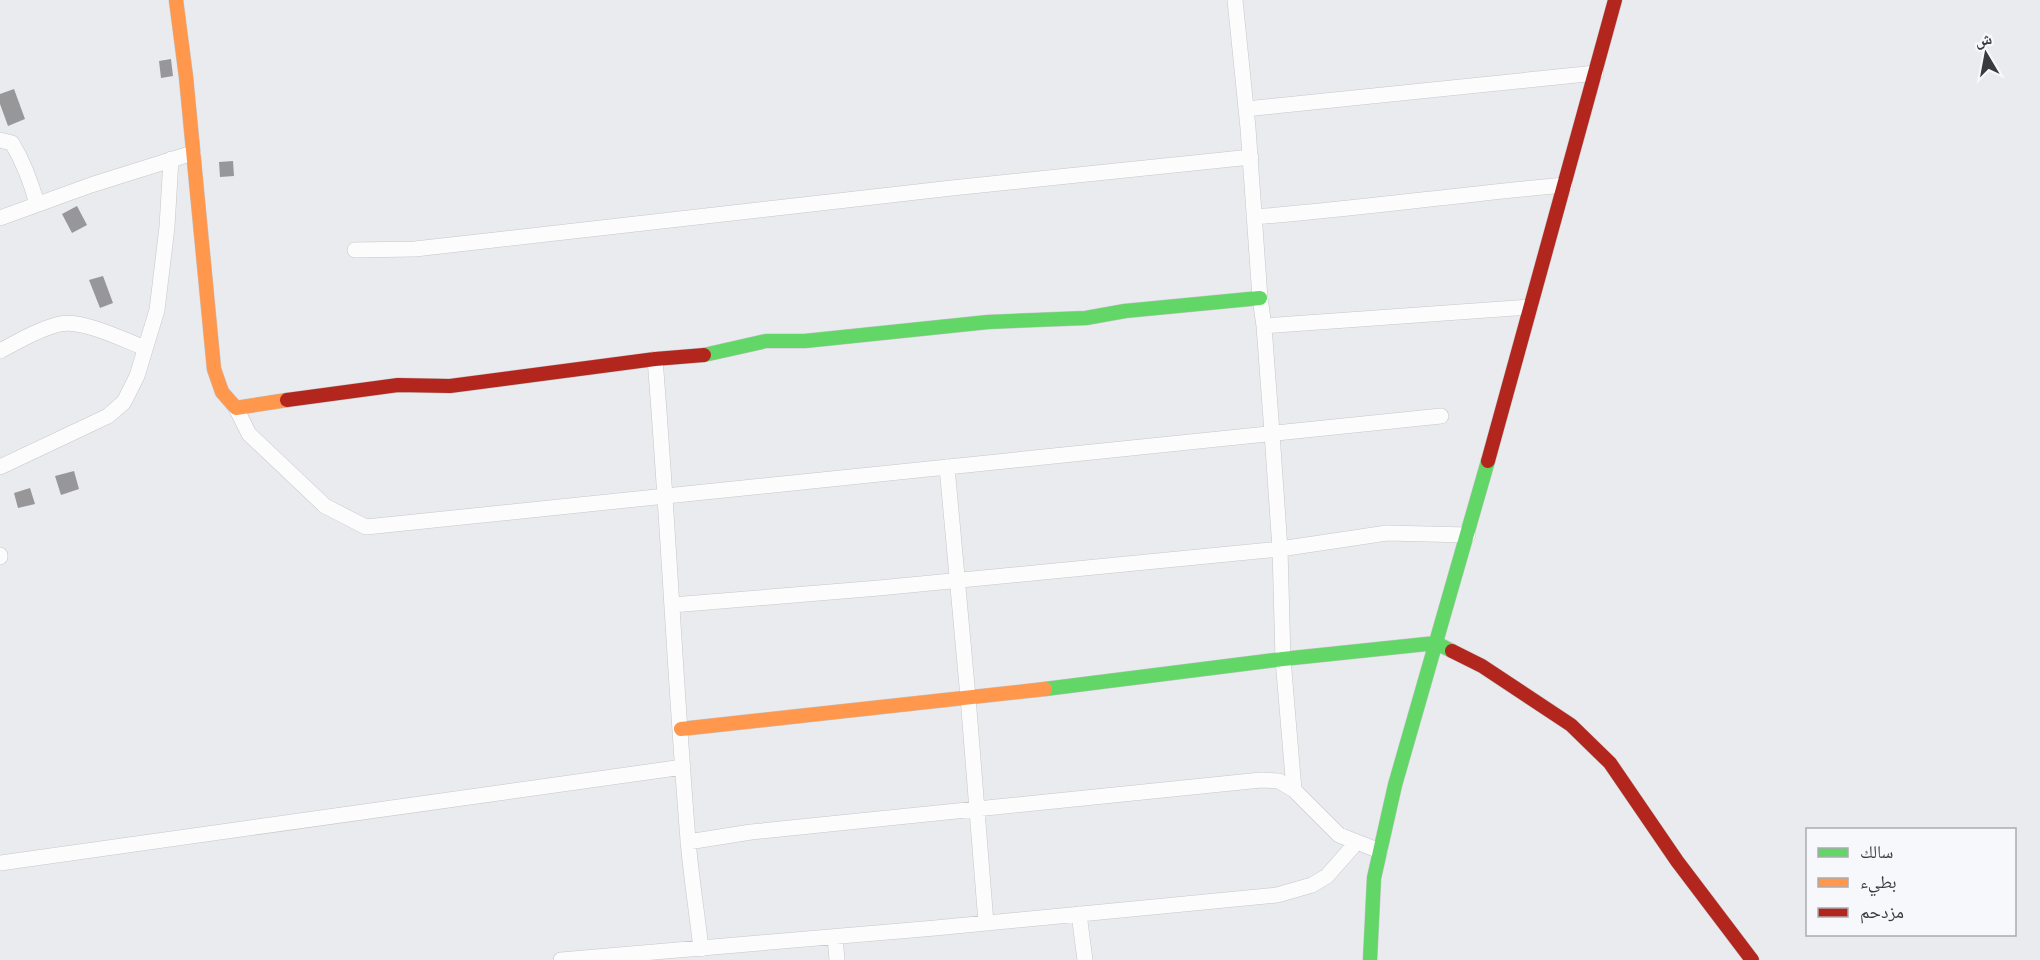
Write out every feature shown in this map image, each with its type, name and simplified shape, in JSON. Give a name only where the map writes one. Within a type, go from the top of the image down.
[{"type":"street","points":[[176,0],[186,77],[214,369],[222,392],[236,408],[249,434],[325,507],[366,527],[1441,416]]},
{"type":"street","points":[[1235,0],[1251,157],[1272,433],[1280,549],[1284,659],[1294,790]]},
{"type":"street","points":[[1370,960],[1374,878],[1395,784],[1468,536],[1615,0]]},
{"type":"street","points":[[1246,109],[1596,73]]},
{"type":"street","points":[[0,140],[12,143],[21,158],[28,171],[37,204]]},
{"type":"street","points":[[0,218],[193,153]]},
{"type":"street","points":[[355,250],[416,249],[952,188],[1251,157]]},
{"type":"street","points":[[0,467],[108,416],[124,402],[137,376],[157,310],[167,227],[171,159]]},
{"type":"street","points":[[1254,217],[1332,211],[1472,193],[1566,185]]},
{"type":"street","points":[[236,408],[398,385],[450,386],[655,358],[704,355],[766,342],[805,341],[988,322],[1086,318],[1125,311],[1260,298]]},
{"type":"street","points":[[1264,326],[1530,307]]},
{"type":"street","points":[[0,351],[62,323],[81,325],[145,348]]},
{"type":"street","points":[[655,358],[688,842],[701,949]]},
{"type":"street","points":[[947,467],[986,923]]},
{"type":"street","points":[[672,605],[1280,549],[1387,533],[1468,536]]},
{"type":"street","points":[[681,729],[1436,643],[1482,666],[1562,719],[1610,763],[1677,861],[1752,960]]},
{"type":"street","points":[[0,863],[683,767]]},
{"type":"street","points":[[688,842],[751,832],[1261,780],[1279,781],[1294,790],[1339,835],[1380,851]]},
{"type":"street","points":[[561,960],[835,937],[1277,895],[1312,885],[1327,876],[1356,843]]},
{"type":"street","points":[[1079,914],[1085,960]]},
{"type":"street","points":[[835,937],[837,960]]},
{"type":"building","points":[[171,59],[173,76],[161,78],[159,61]]},
{"type":"building","points":[[14,89],[25,119],[8,126],[0,104],[0,94]]},
{"type":"building","points":[[233,161],[234,176],[220,177],[219,162]]},
{"type":"building","points":[[77,206],[87,225],[72,233],[62,214]]},
{"type":"building","points":[[103,276],[113,303],[100,308],[89,280]]},
{"type":"building","points":[[74,471],[79,489],[61,495],[55,476]]},
{"type":"building","points":[[30,488],[35,504],[18,508],[14,493]]},
{"type":"traffic: fast","points":[[704,355],[766,341],[805,341],[988,322],[1086,318],[1125,311],[1260,298]]},
{"type":"traffic: fast","points":[[1370,960],[1374,878],[1395,785],[1488,461]]},
{"type":"traffic: fast","points":[[1045,689],[1283,659],[1436,643],[1452,651]]},
{"type":"traffic: slow","points":[[176,0],[186,77],[214,369],[222,392],[236,408],[287,400]]},
{"type":"traffic: slow","points":[[681,729],[1045,689]]},
{"type":"traffic: jam","points":[[1488,461],[1615,0]]},
{"type":"traffic: jam","points":[[287,400],[398,385],[450,386],[655,359],[704,355]]},
{"type":"traffic: jam","points":[[1452,651],[1482,666],[1571,725],[1610,763],[1677,861],[1752,960]]}]
